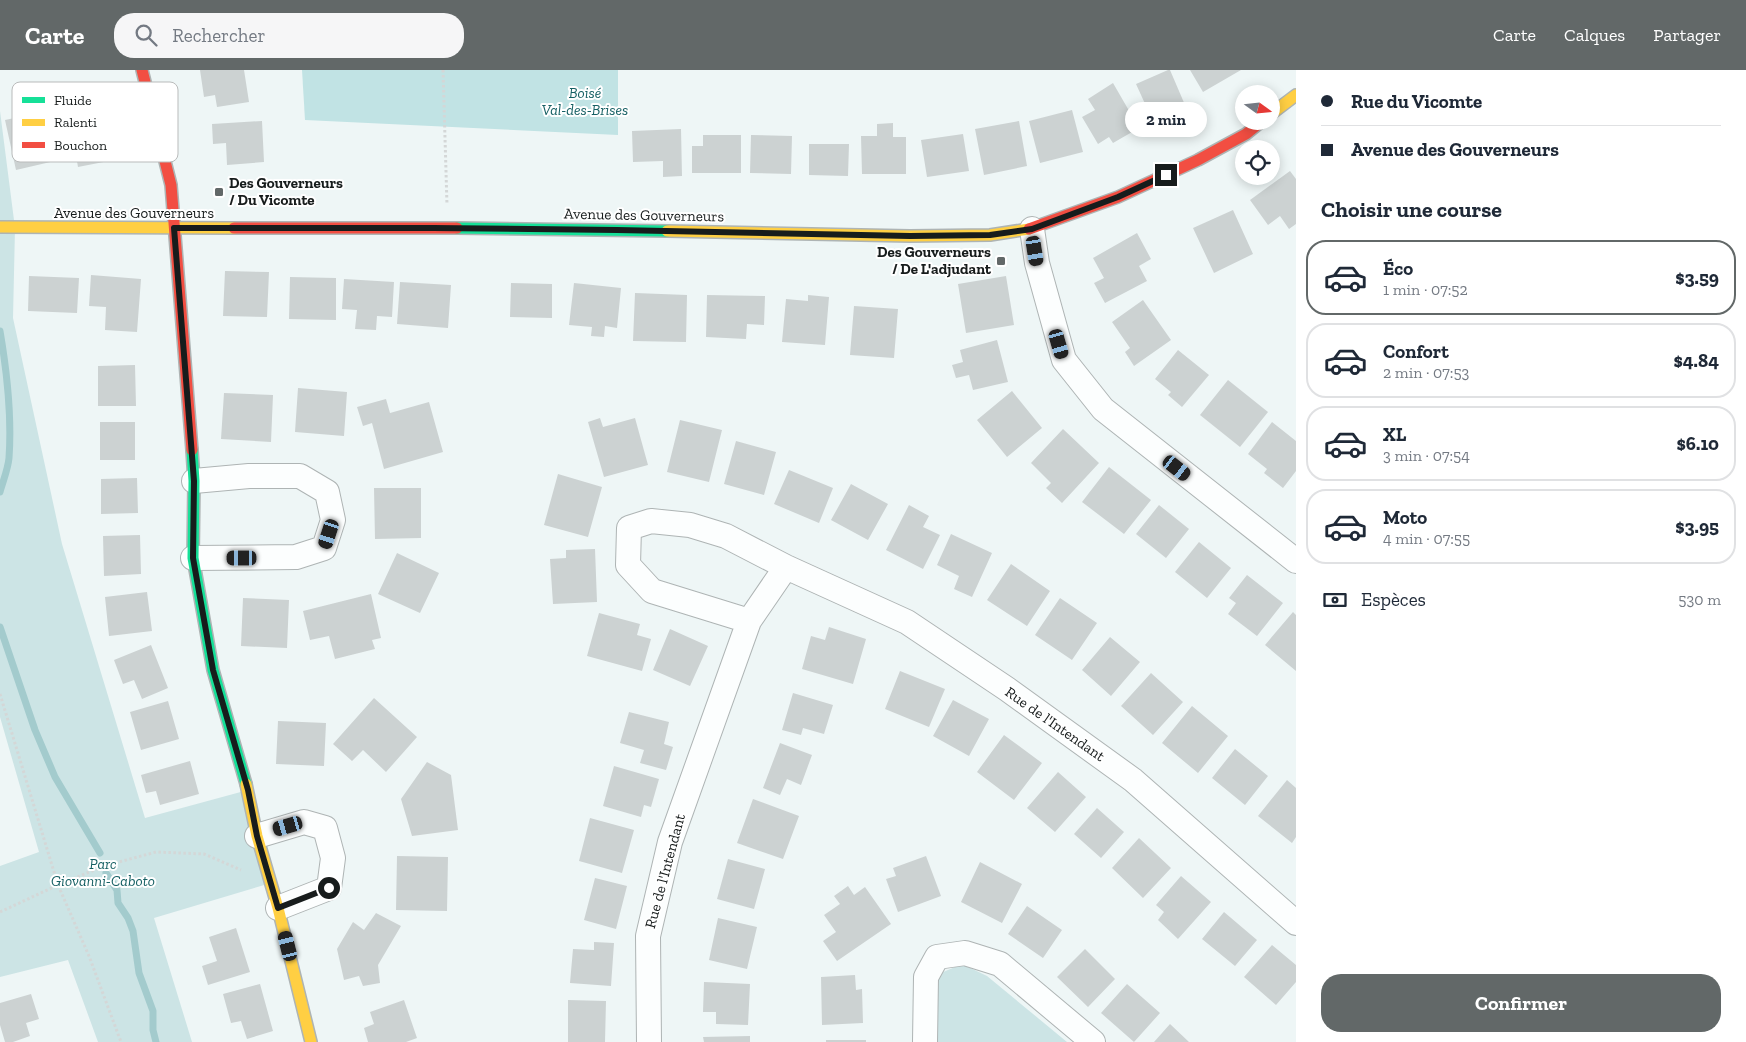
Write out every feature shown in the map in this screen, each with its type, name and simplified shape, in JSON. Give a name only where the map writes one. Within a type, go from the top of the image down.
[{"type":"street","points":[[1280,107],[1296,95]]},
{"type":"street","name":"Avenue des Gouverneurs","points":[[0,228],[448,228],[910,236],[990,235],[1032,229],[1118,197],[1198,160],[1249,130]]},
{"type":"street","points":[[165,162],[171,185],[194,481],[193,558],[213,670],[248,790],[257,836],[278,908],[311,1042]]},
{"type":"street","points":[[1032,229],[1037,263],[1064,360],[1103,409],[1296,561]]},
{"type":"street","points":[[193,558],[296,557],[324,548],[333,520],[327,492],[300,476],[249,476],[194,481]]},
{"type":"street","name":"Rue de l'Intendant","points":[[749,621],[652,591],[628,565],[629,528],[652,521],[690,525],[726,536],[907,622],[1007,689],[1133,780],[1296,923]]},
{"type":"street","name":"Rue de l'Intendant","points":[[649,1042],[648,936],[670,842],[749,621],[786,566]]},
{"type":"street","points":[[257,836],[304,822],[325,828],[333,858],[329,888],[278,908]]},
{"type":"street","points":[[925,1042],[926,977],[936,957],[965,953],[1000,964],[1092,1042]]},
{"type":"path","points":[[443,70],[448,228]]},
{"type":"path","points":[[0,694],[58,885],[89,956],[121,1042]]},
{"type":"path","points":[[0,912],[104,866],[156,852],[204,854],[253,875],[267,868]]},
{"type":"green space","name":"Boisé Val-des-Brises","points":[[302,70],[618,70],[618,135],[305,120]]},
{"type":"green space","name":"Parc Giovanni-Caboto","points":[[0,111],[15,228],[13,318],[62,544],[145,818],[248,790],[271,883],[154,918],[192,1042],[98,1042],[68,960],[0,977],[0,866],[39,852],[0,717]]},
{"type":"green space","points":[[962,964],[987,976],[1067,1042],[935,1042],[934,976]]},
{"type":"building","points":[[200,70],[244,70],[249,102],[217,107],[215,95],[204,97]]},
{"type":"building","points":[[1170,70],[1185,105],[1152,119],[1136,84]]},
{"type":"building","points":[[1190,70],[1241,70],[1203,92]]},
{"type":"building","points":[[1113,83],[1139,128],[1113,143],[1109,137],[1098,144],[1082,117],[1095,110],[1088,99]]},
{"type":"building","points":[[1072,110],[1083,152],[1040,163],[1029,121]]},
{"type":"building","points":[[12,119],[12,152],[5,120]]},
{"type":"building","points":[[262,121],[264,162],[227,165],[226,143],[213,144],[212,124]]},
{"type":"building","points":[[1019,121],[1027,166],[984,175],[975,129]]},
{"type":"building","points":[[893,123],[893,137],[906,137],[906,174],[862,174],[861,136],[877,136],[877,124]]},
{"type":"building","points":[[681,129],[682,176],[663,177],[663,161],[633,162],[632,131]]},
{"type":"building","points":[[963,134],[969,171],[927,177],[921,140]]},
{"type":"building","points":[[703,135],[741,135],[741,173],[692,173],[692,146],[703,146]]},
{"type":"building","points":[[751,135],[792,136],[791,174],[750,173]]},
{"type":"building","points":[[809,144],[849,144],[848,176],[809,175]]},
{"type":"building","points":[[14,162],[50,162],[16,170]]},
{"type":"building","points":[[77,162],[104,162],[78,167]]},
{"type":"building","points":[[1290,171],[1296,179],[1296,224],[1289,229],[1280,216],[1268,225],[1250,200],[1271,185],[1280,185],[1280,178]]},
{"type":"building","points":[[1233,210],[1253,254],[1214,273],[1193,228]]},
{"type":"building","points":[[1137,233],[1151,259],[1139,266],[1147,281],[1105,303],[1094,283],[1104,278],[1093,258]]},
{"type":"building","points":[[225,271],[269,272],[267,317],[223,316]]},
{"type":"building","points":[[91,275],[141,279],[137,332],[105,330],[106,307],[89,306]]},
{"type":"building","points":[[29,276],[79,278],[77,313],[28,311]]},
{"type":"building","points":[[1006,276],[1014,325],[966,333],[958,284]]},
{"type":"building","points":[[290,277],[336,278],[336,320],[289,319]]},
{"type":"building","points":[[344,279],[394,282],[392,317],[377,316],[376,330],[355,329],[357,310],[342,309]]},
{"type":"building","points":[[400,282],[451,285],[448,328],[397,324]]},
{"type":"building","points":[[511,283],[552,284],[552,318],[510,317]]},
{"type":"building","points":[[574,283],[621,288],[617,328],[605,326],[604,337],[591,336],[592,327],[569,325]]},
{"type":"building","points":[[635,293],[687,295],[686,342],[633,341]]},
{"type":"building","points":[[707,295],[765,296],[764,325],[747,324],[746,339],[706,337]]},
{"type":"building","points":[[808,295],[829,297],[825,345],[782,342],[786,299],[808,301]]},
{"type":"building","points":[[1143,300],[1171,340],[1134,366],[1125,352],[1130,348],[1112,322]]},
{"type":"building","points":[[854,306],[898,309],[894,358],[850,355]]},
{"type":"building","points":[[997,340],[1008,382],[973,390],[969,375],[956,378],[952,365],[963,362],[960,350]]},
{"type":"building","points":[[1178,350],[1209,375],[1182,407],[1168,395],[1171,392],[1155,379]]},
{"type":"building","points":[[135,365],[136,406],[98,406],[98,366]]},
{"type":"building","points":[[1228,380],[1268,412],[1240,447],[1200,415]]},
{"type":"building","points":[[298,388],[347,392],[344,436],[295,432]]},
{"type":"building","points":[[1012,391],[1042,428],[1007,457],[977,420]]},
{"type":"building","points":[[224,393],[273,395],[271,442],[221,439]]},
{"type":"building","points":[[386,399],[390,413],[429,402],[443,452],[384,469],[372,423],[363,426],[357,407]]},
{"type":"building","points":[[600,418],[603,427],[635,418],[648,465],[604,477],[588,422]]},
{"type":"building","points":[[680,420],[722,430],[709,482],[667,472]]},
{"type":"building","points":[[100,422],[135,422],[135,460],[100,460]]},
{"type":"building","points":[[1272,422],[1296,441],[1296,471],[1283,488],[1264,473],[1267,469],[1248,454]]},
{"type":"building","points":[[1063,429],[1099,463],[1062,503],[1046,488],[1051,483],[1031,463]]},
{"type":"building","points":[[736,441],[776,452],[764,495],[724,484]]},
{"type":"building","points":[[1109,467],[1151,500],[1124,534],[1082,502]]},
{"type":"building","points":[[789,470],[833,488],[819,523],[774,504]]},
{"type":"building","points":[[558,474],[602,487],[588,537],[544,525]]},
{"type":"building","points":[[137,478],[138,513],[101,514],[101,479]]},
{"type":"building","points":[[851,484],[888,504],[868,540],[831,520]]},
{"type":"building","points":[[374,488],[421,488],[421,538],[375,539]]},
{"type":"building","points":[[909,505],[929,516],[923,527],[940,535],[923,569],[886,550]]},
{"type":"building","points":[[1159,505],[1189,529],[1166,558],[1136,534]]},
{"type":"building","points":[[951,534],[992,553],[972,597],[954,589],[959,576],[937,565]]},
{"type":"building","points":[[140,535],[141,574],[104,576],[103,536]]},
{"type":"building","points":[[1199,542],[1231,568],[1207,598],[1175,572]]},
{"type":"building","points":[[595,549],[597,602],[553,604],[550,559],[566,558],[566,550]]},
{"type":"building","points":[[397,553],[439,573],[420,613],[378,594]]},
{"type":"building","points":[[1011,564],[1050,591],[1027,626],[987,600]]},
{"type":"building","points":[[1247,575],[1283,603],[1257,636],[1228,614],[1236,603],[1229,598]]},
{"type":"building","points":[[147,592],[152,631],[109,636],[105,597]]},
{"type":"building","points":[[371,594],[381,638],[372,640],[375,649],[335,659],[329,636],[310,640],[303,611]]},
{"type":"building","points":[[243,598],[289,600],[287,648],[241,646]]},
{"type":"building","points":[[1060,598],[1097,623],[1072,660],[1035,635]]},
{"type":"building","points":[[1293,612],[1296,615],[1296,671],[1265,645]]},
{"type":"building","points":[[599,613],[640,624],[637,635],[651,639],[642,671],[587,656]]},
{"type":"building","points":[[829,627],[866,639],[853,684],[802,669],[811,636],[825,640]]},
{"type":"building","points":[[670,629],[708,646],[690,686],[653,670]]},
{"type":"building","points":[[1110,637],[1140,662],[1111,696],[1082,670]]},
{"type":"building","points":[[151,645],[168,688],[142,699],[134,680],[123,684],[114,660]]},
{"type":"building","points":[[900,671],[945,689],[929,727],[885,709]]},
{"type":"building","points":[[1151,673],[1183,702],[1153,735],[1121,706]]},
{"type":"building","points":[[793,693],[833,705],[824,734],[803,728],[801,735],[782,730]]},
{"type":"building","points":[[374,698],[417,737],[386,772],[363,750],[352,761],[333,744]]},
{"type":"building","points":[[953,700],[989,719],[969,756],[933,736]]},
{"type":"building","points":[[168,701],[179,739],[141,750],[130,712]]},
{"type":"building","points":[[1192,706],[1228,736],[1198,773],[1162,743]]},
{"type":"building","points":[[629,712],[669,722],[664,744],[673,747],[666,770],[640,763],[644,750],[620,743]]},
{"type":"building","points":[[278,721],[326,723],[324,766],[276,764]]},
{"type":"building","points":[[1004,735],[1042,763],[1014,800],[977,772]]},
{"type":"building","points":[[780,743],[812,755],[801,785],[787,779],[780,795],[763,788]]},
{"type":"building","points":[[1235,749],[1268,776],[1245,805],[1212,778]]},
{"type":"building","points":[[190,761],[199,794],[160,805],[156,791],[146,793],[141,775]]},
{"type":"building","points":[[427,762],[451,775],[458,830],[412,836],[401,799]]},
{"type":"building","points":[[614,766],[659,779],[651,807],[644,805],[641,817],[603,806]]},
{"type":"building","points":[[1058,772],[1086,797],[1055,832],[1027,808]]},
{"type":"building","points":[[1287,780],[1296,788],[1296,837],[1292,843],[1258,816]]},
{"type":"building","points":[[753,799],[799,816],[783,859],[737,843]]},
{"type":"building","points":[[1097,808],[1124,832],[1101,858],[1074,834]]},
{"type":"building","points":[[590,818],[634,830],[622,873],[579,861]]},
{"type":"building","points":[[1139,838],[1171,868],[1143,898],[1112,868]]},
{"type":"building","points":[[397,856],[448,857],[447,911],[396,910]]},
{"type":"building","points":[[926,856],[941,896],[898,912],[886,879],[896,876],[893,868]]},
{"type":"building","points":[[728,859],[765,869],[754,909],[717,899]]},
{"type":"building","points":[[980,862],[1022,884],[1002,923],[961,902]]},
{"type":"building","points":[[1181,876],[1211,902],[1178,939],[1158,920],[1164,912],[1156,905]]},
{"type":"building","points":[[595,878],[627,886],[616,929],[584,920]]},
{"type":"building","points":[[848,886],[854,895],[865,887],[891,924],[837,961],[823,941],[836,932],[824,915],[840,904],[834,896]]},
{"type":"building","points":[[1027,906],[1062,930],[1043,958],[1008,934]]},
{"type":"building","points":[[1224,912],[1257,940],[1235,966],[1202,939]]},
{"type":"building","points":[[376,913],[401,926],[378,965],[380,983],[363,986],[359,976],[344,980],[337,949],[353,922],[364,930]]},
{"type":"building","points":[[718,918],[757,927],[747,969],[709,960]]},
{"type":"building","points":[[236,928],[250,972],[208,985],[202,966],[217,961],[209,937]]},
{"type":"building","points":[[594,942],[614,943],[611,986],[570,983],[573,949],[594,950]]},
{"type":"building","points":[[1272,945],[1296,965],[1296,982],[1276,1005],[1244,977]]},
{"type":"building","points":[[1085,949],[1115,979],[1088,1007],[1057,977]]},
{"type":"building","points":[[855,975],[856,990],[862,989],[863,1023],[822,1025],[821,977]]},
{"type":"building","points":[[704,982],[750,984],[748,1025],[716,1024],[716,1012],[703,1012]]},
{"type":"building","points":[[260,984],[273,1031],[247,1039],[241,1021],[231,1023],[223,994]]},
{"type":"building","points":[[1127,984],[1160,1013],[1134,1042],[1101,1013]]},
{"type":"building","points":[[31,994],[39,1019],[26,1023],[30,1036],[13,1042],[5,1042],[0,1025],[0,1003]]},
{"type":"building","points":[[404,1000],[417,1038],[406,1042],[368,1042],[364,1028],[374,1024],[370,1012]]},
{"type":"building","points":[[568,1000],[606,1001],[605,1042],[568,1042]]},
{"type":"building","points":[[1170,1024],[1189,1042],[1154,1042]]},
{"type":"building","points":[[750,1036],[750,1042],[704,1042],[703,1037]]},
{"type":"building","points":[[826,1040],[866,1040],[866,1042],[826,1042]]},
{"type":"waterway","points":[[0,331],[7,378],[10,426],[7,471],[0,492]]},
{"type":"waterway","points":[[0,627],[35,730],[55,777],[100,853]]},
{"type":"waterway","points":[[106,873],[117,890],[118,903],[128,918],[133,931],[139,973],[153,1011],[153,1030],[156,1042]]},
{"type":"traffic: fast","points":[[457,228],[667,231]]},
{"type":"traffic: fast","points":[[192,450],[194,481],[193,558],[213,670],[246,784]]},
{"type":"traffic: slow","points":[[1280,107],[1296,95]]},
{"type":"traffic: slow","points":[[0,227],[234,228]]},
{"type":"traffic: slow","points":[[667,231],[910,236],[990,235],[1029,229]]},
{"type":"traffic: slow","points":[[246,784],[257,836],[278,908],[311,1042]]},
{"type":"traffic: jam","points":[[142,70],[145,82]]},
{"type":"traffic: jam","points":[[1029,229],[1118,197],[1198,160],[1251,130]]},
{"type":"traffic: jam","points":[[165,162],[171,185],[192,450]]},
{"type":"traffic: jam","points":[[234,228],[457,228]]},
{"type":"place","name":"Des Gouverneurs / Du Vicomte","points":[[219,192]]},
{"type":"place","name":"Des Gouverneurs / De L'adjudant","points":[[1001,261]]},
{"type":"route","points":[[329,888],[278,908],[257,836],[248,790],[213,670],[193,558],[194,481],[174,228],[433,228],[910,236],[990,235],[1032,229],[1118,197],[1166,175]]}]
